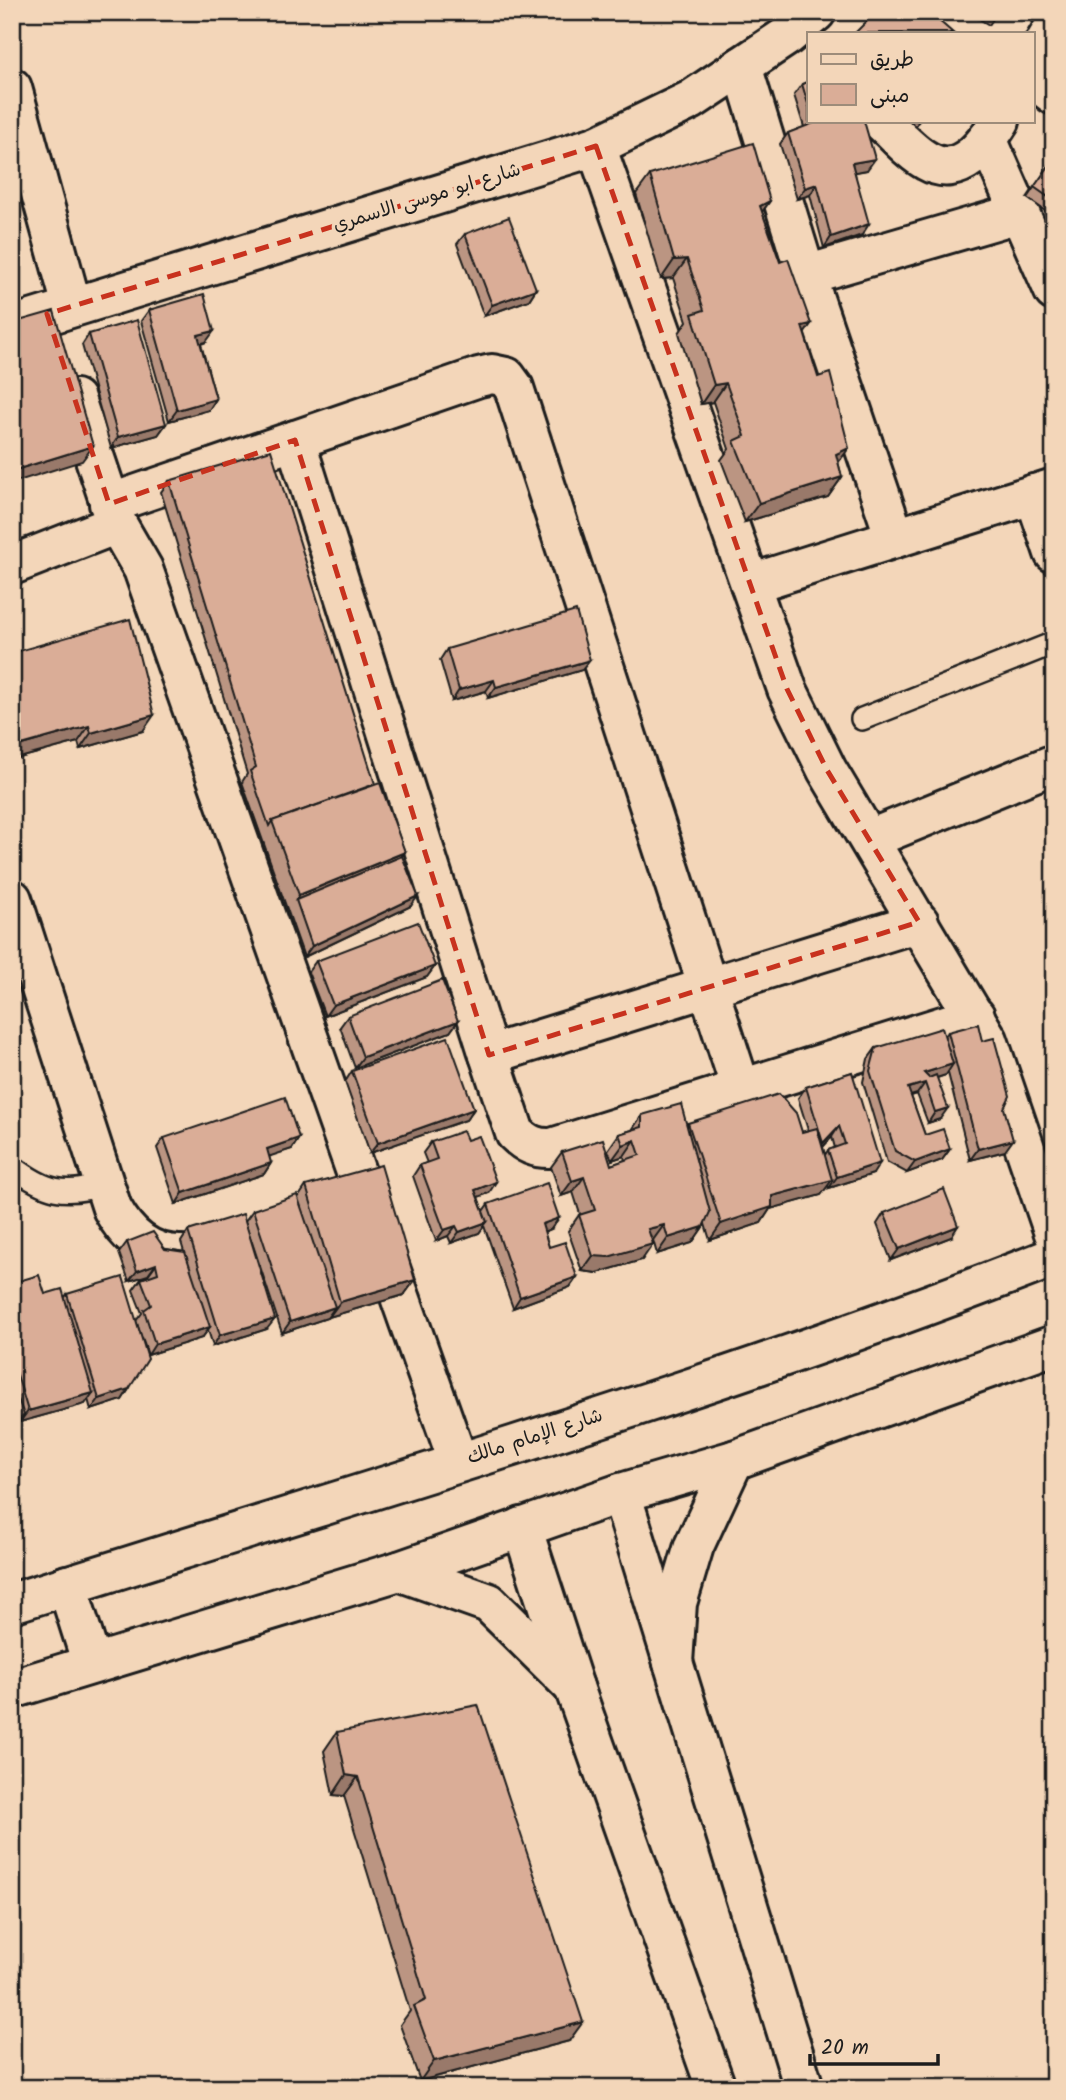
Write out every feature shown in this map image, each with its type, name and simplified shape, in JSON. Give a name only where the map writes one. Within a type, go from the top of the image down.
[{"type":"street","points":[[1034,61],[1054,27]]},
{"type":"street","name":"شارع ابو موسى الاسمري","points":[[44,315],[596,146],[691,100],[743,66],[804,35]]},
{"type":"street","points":[[743,66],[806,275],[895,538]]},
{"type":"street","points":[[1034,80],[1054,95]]},
{"type":"street","points":[[12,88],[44,315],[113,514],[143,569],[458,1461]]},
{"type":"street","points":[[882,122],[927,162],[943,165],[970,159],[994,131]]},
{"type":"street","points":[[994,131],[1019,213],[1054,291]]},
{"type":"street","points":[[596,146],[787,689],[806,730],[975,1016],[1001,1073],[1054,1233]]},
{"type":"street","points":[[806,275],[1019,213]]},
{"type":"street","points":[[12,565],[113,514],[295,440],[479,377],[492,374],[506,377],[510,382],[741,1089]]},
{"type":"street","points":[[295,440],[489,1055],[515,1133],[523,1141],[542,1149],[975,1016]]},
{"type":"street","points":[[750,584],[1044,491],[1054,553]]},
{"type":"street","points":[[870,839],[1054,764]]},
{"type":"street","points":[[12,899],[105,1184],[121,1225],[149,1249],[176,1256],[215,1248]]},
{"type":"street","points":[[489,1055],[919,922]]},
{"type":"street","points":[[329,1216],[366,1206]]},
{"type":"street","name":"شارع الإمام مالك","points":[[12,1602],[458,1461],[918,1310],[1054,1257]]},
{"type":"street","points":[[12,1689],[399,1571],[621,1493],[734,1460],[1054,1345]]},
{"type":"street","points":[[673,1662],[677,1603],[694,1546],[734,1460]]},
{"type":"street","points":[[621,1493],[804,2088]]},
{"type":"street","points":[[522,1527],[574,1686],[716,2088]]},
{"type":"street","points":[[399,1571],[489,1603],[574,1686]]},
{"type":"street","points":[[67,1585],[92,1664]]},
{"type":"lane","points":[[862,719],[1054,643]]},
{"type":"lane","points":[[12,1166],[37,1185],[54,1190],[88,1189],[105,1184]]},
{"type":"highlighted area","points":[[596,146],[787,689],[827,770],[919,922],[489,1055],[295,440],[109,504],[47,314]]},
{"type":"building","points":[[876,12],[929,12],[952,32],[856,32]]},
{"type":"building","points":[[807,82],[807,100],[802,84]]},
{"type":"building","points":[[864,122],[875,159],[852,163],[869,224],[831,237],[817,184],[805,188],[788,133],[814,123]]},
{"type":"building","points":[[753,143],[770,201],[760,206],[780,262],[788,259],[811,324],[802,326],[818,377],[830,373],[849,448],[836,454],[842,477],[759,503],[734,441],[745,436],[726,383],[714,385],[692,314],[704,310],[687,259],[674,260],[650,175]]},
{"type":"building","points":[[1054,159],[1054,201],[1034,187]]},
{"type":"building","points":[[509,217],[536,289],[492,305],[465,234]]},
{"type":"building","points":[[204,294],[214,331],[198,335],[216,399],[177,410],[149,310]]},
{"type":"building","points":[[54,311],[93,446],[12,471],[12,323]]},
{"type":"building","points":[[137,320],[166,424],[118,437],[89,334]]},
{"type":"building","points":[[271,450],[375,784],[272,821],[269,826],[250,771],[256,767],[169,481]]},
{"type":"building","points":[[576,611],[590,660],[496,687],[494,680],[459,690],[447,649]]},
{"type":"building","points":[[130,619],[154,715],[91,733],[89,726],[18,746],[12,725],[12,653]]},
{"type":"building","points":[[380,783],[405,852],[299,895],[272,821]]},
{"type":"building","points":[[402,856],[418,896],[312,946],[296,900]]},
{"type":"building","points":[[418,922],[435,966],[333,1005],[316,961]]},
{"type":"building","points":[[442,980],[458,1021],[363,1057],[348,1016]]},
{"type":"building","points":[[978,1024],[982,1041],[994,1038],[1010,1096],[1004,1108],[1013,1140],[978,1149],[948,1032]]},
{"type":"building","points":[[942,1028],[953,1064],[924,1073],[929,1078],[936,1075],[948,1108],[935,1112],[925,1083],[908,1088],[925,1135],[943,1129],[950,1149],[915,1162],[895,1151],[870,1071],[876,1048]]},
{"type":"building","points":[[448,1037],[474,1109],[378,1143],[352,1071]]},
{"type":"building","points":[[852,1072],[880,1163],[837,1177],[828,1150],[845,1144],[839,1126],[823,1143],[806,1087]]},
{"type":"building","points":[[779,1094],[796,1113],[802,1132],[817,1128],[832,1180],[772,1196],[772,1207],[721,1224],[688,1123]]},
{"type":"building","points":[[285,1097],[299,1138],[267,1149],[271,1163],[183,1193],[164,1138]]},
{"type":"building","points":[[681,1104],[710,1212],[703,1227],[668,1238],[664,1225],[648,1229],[653,1244],[608,1257],[593,1256],[579,1215],[595,1210],[584,1177],[572,1181],[562,1152],[603,1139],[611,1165],[640,1155],[635,1140],[623,1145],[619,1134],[642,1127],[642,1115]]},
{"type":"building","points":[[463,1131],[467,1140],[479,1136],[496,1182],[475,1190],[487,1222],[459,1232],[456,1226],[444,1230],[420,1165],[437,1159],[431,1142]]},
{"type":"building","points":[[381,1165],[415,1280],[340,1302],[306,1186]]},
{"type":"building","points":[[547,1183],[559,1218],[542,1224],[549,1247],[565,1242],[577,1277],[520,1297],[488,1204]]},
{"type":"building","points":[[944,1189],[958,1226],[899,1249],[884,1213]]},
{"type":"building","points":[[297,1195],[335,1307],[290,1322],[253,1210]]},
{"type":"building","points":[[243,1214],[275,1319],[220,1335],[188,1231]]},
{"type":"building","points":[[153,1232],[165,1249],[185,1252],[210,1327],[155,1344],[144,1310],[151,1305],[141,1279],[158,1273],[156,1264],[137,1271],[127,1242]]},
{"type":"building","points":[[39,1275],[45,1294],[62,1289],[93,1393],[28,1411],[12,1358],[12,1283]]},
{"type":"building","points":[[123,1277],[148,1359],[129,1389],[99,1399],[67,1294]]},
{"type":"building","points":[[12,1383],[24,1415],[12,1428]]},
{"type":"building","points":[[478,1705],[583,2022],[434,2061],[414,2006],[426,2000],[358,1777],[346,1775],[337,1732]]}]
